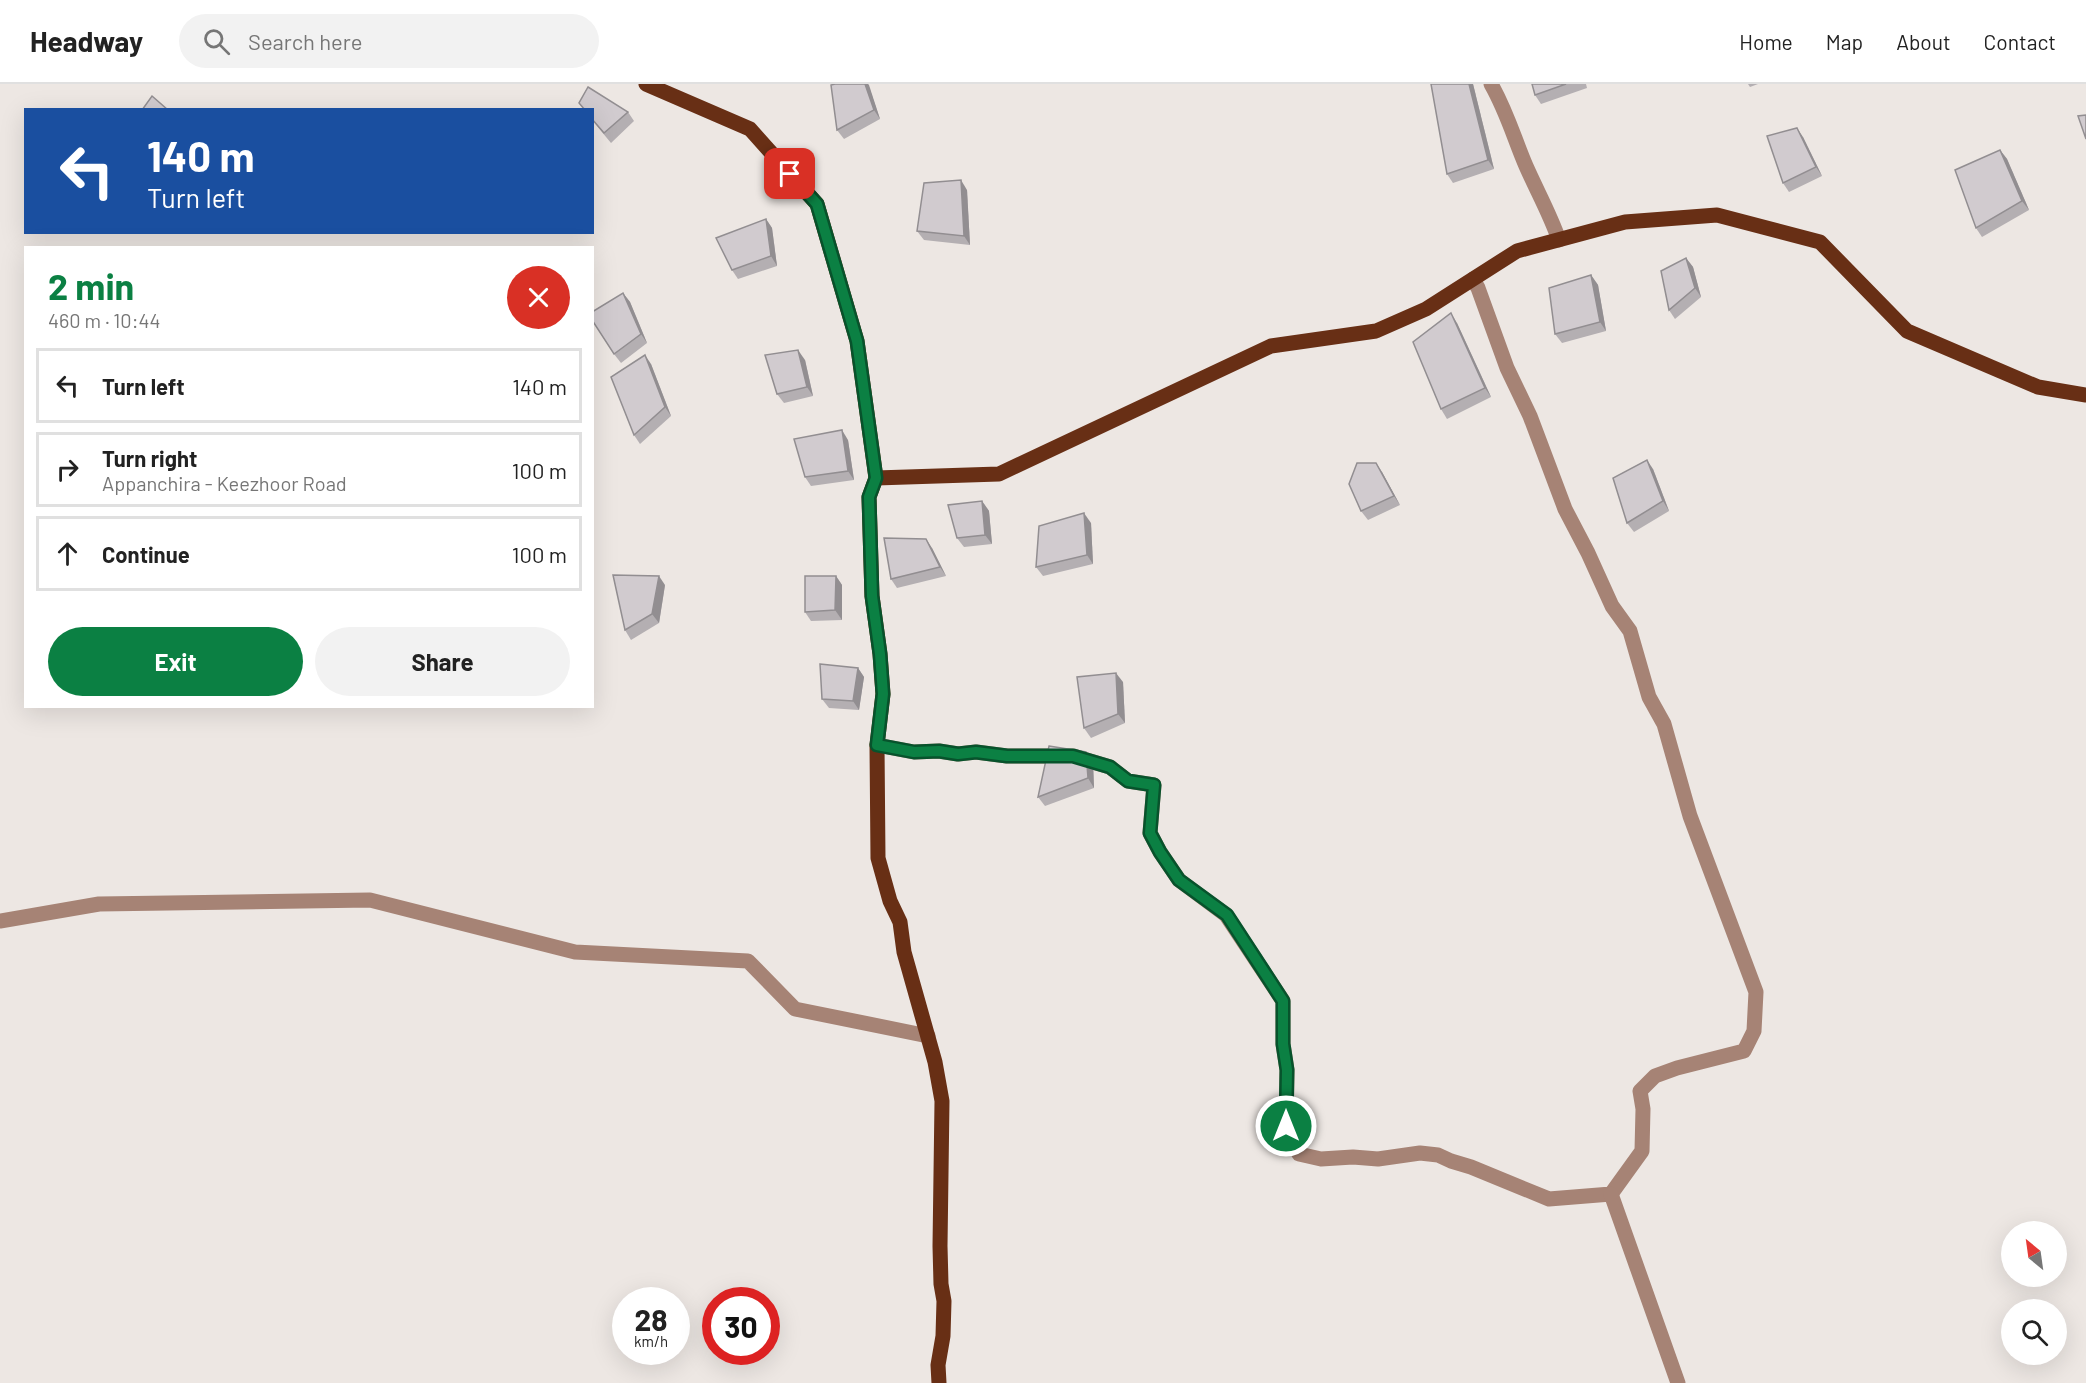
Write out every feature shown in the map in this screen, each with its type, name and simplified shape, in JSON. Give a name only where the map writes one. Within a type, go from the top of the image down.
[{"type":"main road","points":[[645,84],[750,129],[817,204],[857,341],[876,478],[869,497],[872,596],[883,694],[877,745],[878,858],[890,901],[900,922],[904,952],[928,1036],[942,1101],[940,1246],[944,1301],[943,1336],[938,1365],[939,1383]]},
{"type":"main road","points":[[876,478],[999,474],[1271,346],[1376,331],[1426,309],[1517,251],[1625,222],[1717,215],[1820,242],[1907,331],[2038,387],[2086,395]]},
{"type":"street","points":[[1491,84],[1506,110],[1525,163],[1559,240]]},
{"type":"street","points":[[877,745],[914,752],[1073,756],[1110,767],[1128,781],[1154,785],[1150,833],[1160,852],[1179,880],[1227,915],[1283,1001],[1283,1044],[1287,1070],[1286,1126],[1299,1154],[1321,1159],[1353,1157],[1378,1159],[1420,1153],[1438,1155],[1549,1199],[1611,1194],[1642,1151],[1643,1109],[1640,1091],[1655,1076],[1744,1051],[1754,1031],[1756,992],[1690,816],[1664,724],[1649,697],[1630,631],[1612,606],[1565,509],[1530,416],[1507,368],[1473,279]]},
{"type":"street","points":[[0,921],[99,904],[370,900],[575,952],[748,962],[795,1009],[928,1036]]},
{"type":"street","points":[[1611,1194],[1678,1383]]},
{"type":"building","points":[[865,84],[874,110],[837,130],[831,85]]},
{"type":"building","points":[[1431,84],[1469,84],[1488,160],[1447,174]]},
{"type":"building","points":[[1532,84],[1566,84],[1535,95]]},
{"type":"building","points":[[588,87],[628,112],[604,133],[594,121],[594,108],[583,108],[579,103]]},
{"type":"building","points":[[152,96],[166,108],[143,108]]},
{"type":"building","points":[[2086,115],[2086,139],[2078,116]]},
{"type":"building","points":[[1797,128],[1816,167],[1783,183],[1767,136]]},
{"type":"building","points":[[2000,150],[2022,201],[1976,228],[1955,170]]},
{"type":"building","points":[[961,180],[964,236],[917,231],[924,183]]},
{"type":"building","points":[[766,219],[771,256],[732,270],[716,238]]},
{"type":"building","points":[[1686,258],[1695,288],[1669,310],[1661,271]]},
{"type":"building","points":[[1591,275],[1600,322],[1555,334],[1549,288]]},
{"type":"building","points":[[623,293],[641,334],[614,354],[594,323],[594,311]]},
{"type":"building","points":[[1451,313],[1485,388],[1441,409],[1413,342]]},
{"type":"building","points":[[798,350],[807,387],[777,394],[765,355]]},
{"type":"building","points":[[645,355],[665,407],[634,435],[611,377]]},
{"type":"building","points":[[842,430],[848,471],[805,477],[794,439]]},
{"type":"building","points":[[1647,460],[1663,501],[1627,523],[1613,478]]},
{"type":"building","points":[[1357,463],[1376,463],[1394,496],[1361,511],[1349,484]]},
{"type":"building","points":[[982,501],[985,535],[957,538],[948,505]]},
{"type":"building","points":[[1084,513],[1087,555],[1036,567],[1039,526]]},
{"type":"building","points":[[884,538],[926,539],[940,567],[891,579]]},
{"type":"building","points":[[613,575],[659,576],[652,614],[625,630]]},
{"type":"building","points":[[805,576],[836,576],[835,610],[805,612]]},
{"type":"building","points":[[820,664],[858,668],[853,701],[822,699]]},
{"type":"building","points":[[1116,673],[1118,714],[1084,728],[1077,677]]},
{"type":"building","points":[[1049,746],[1086,752],[1088,778],[1038,797]]},
{"type":"route","points":[[790,174],[817,204],[857,341],[876,478],[869,497],[872,596],[883,694],[877,745],[914,752],[1073,756],[1110,767],[1128,781],[1154,785],[1150,833],[1160,852],[1179,880],[1227,915],[1283,1001],[1283,1044],[1287,1070],[1286,1126]]}]
